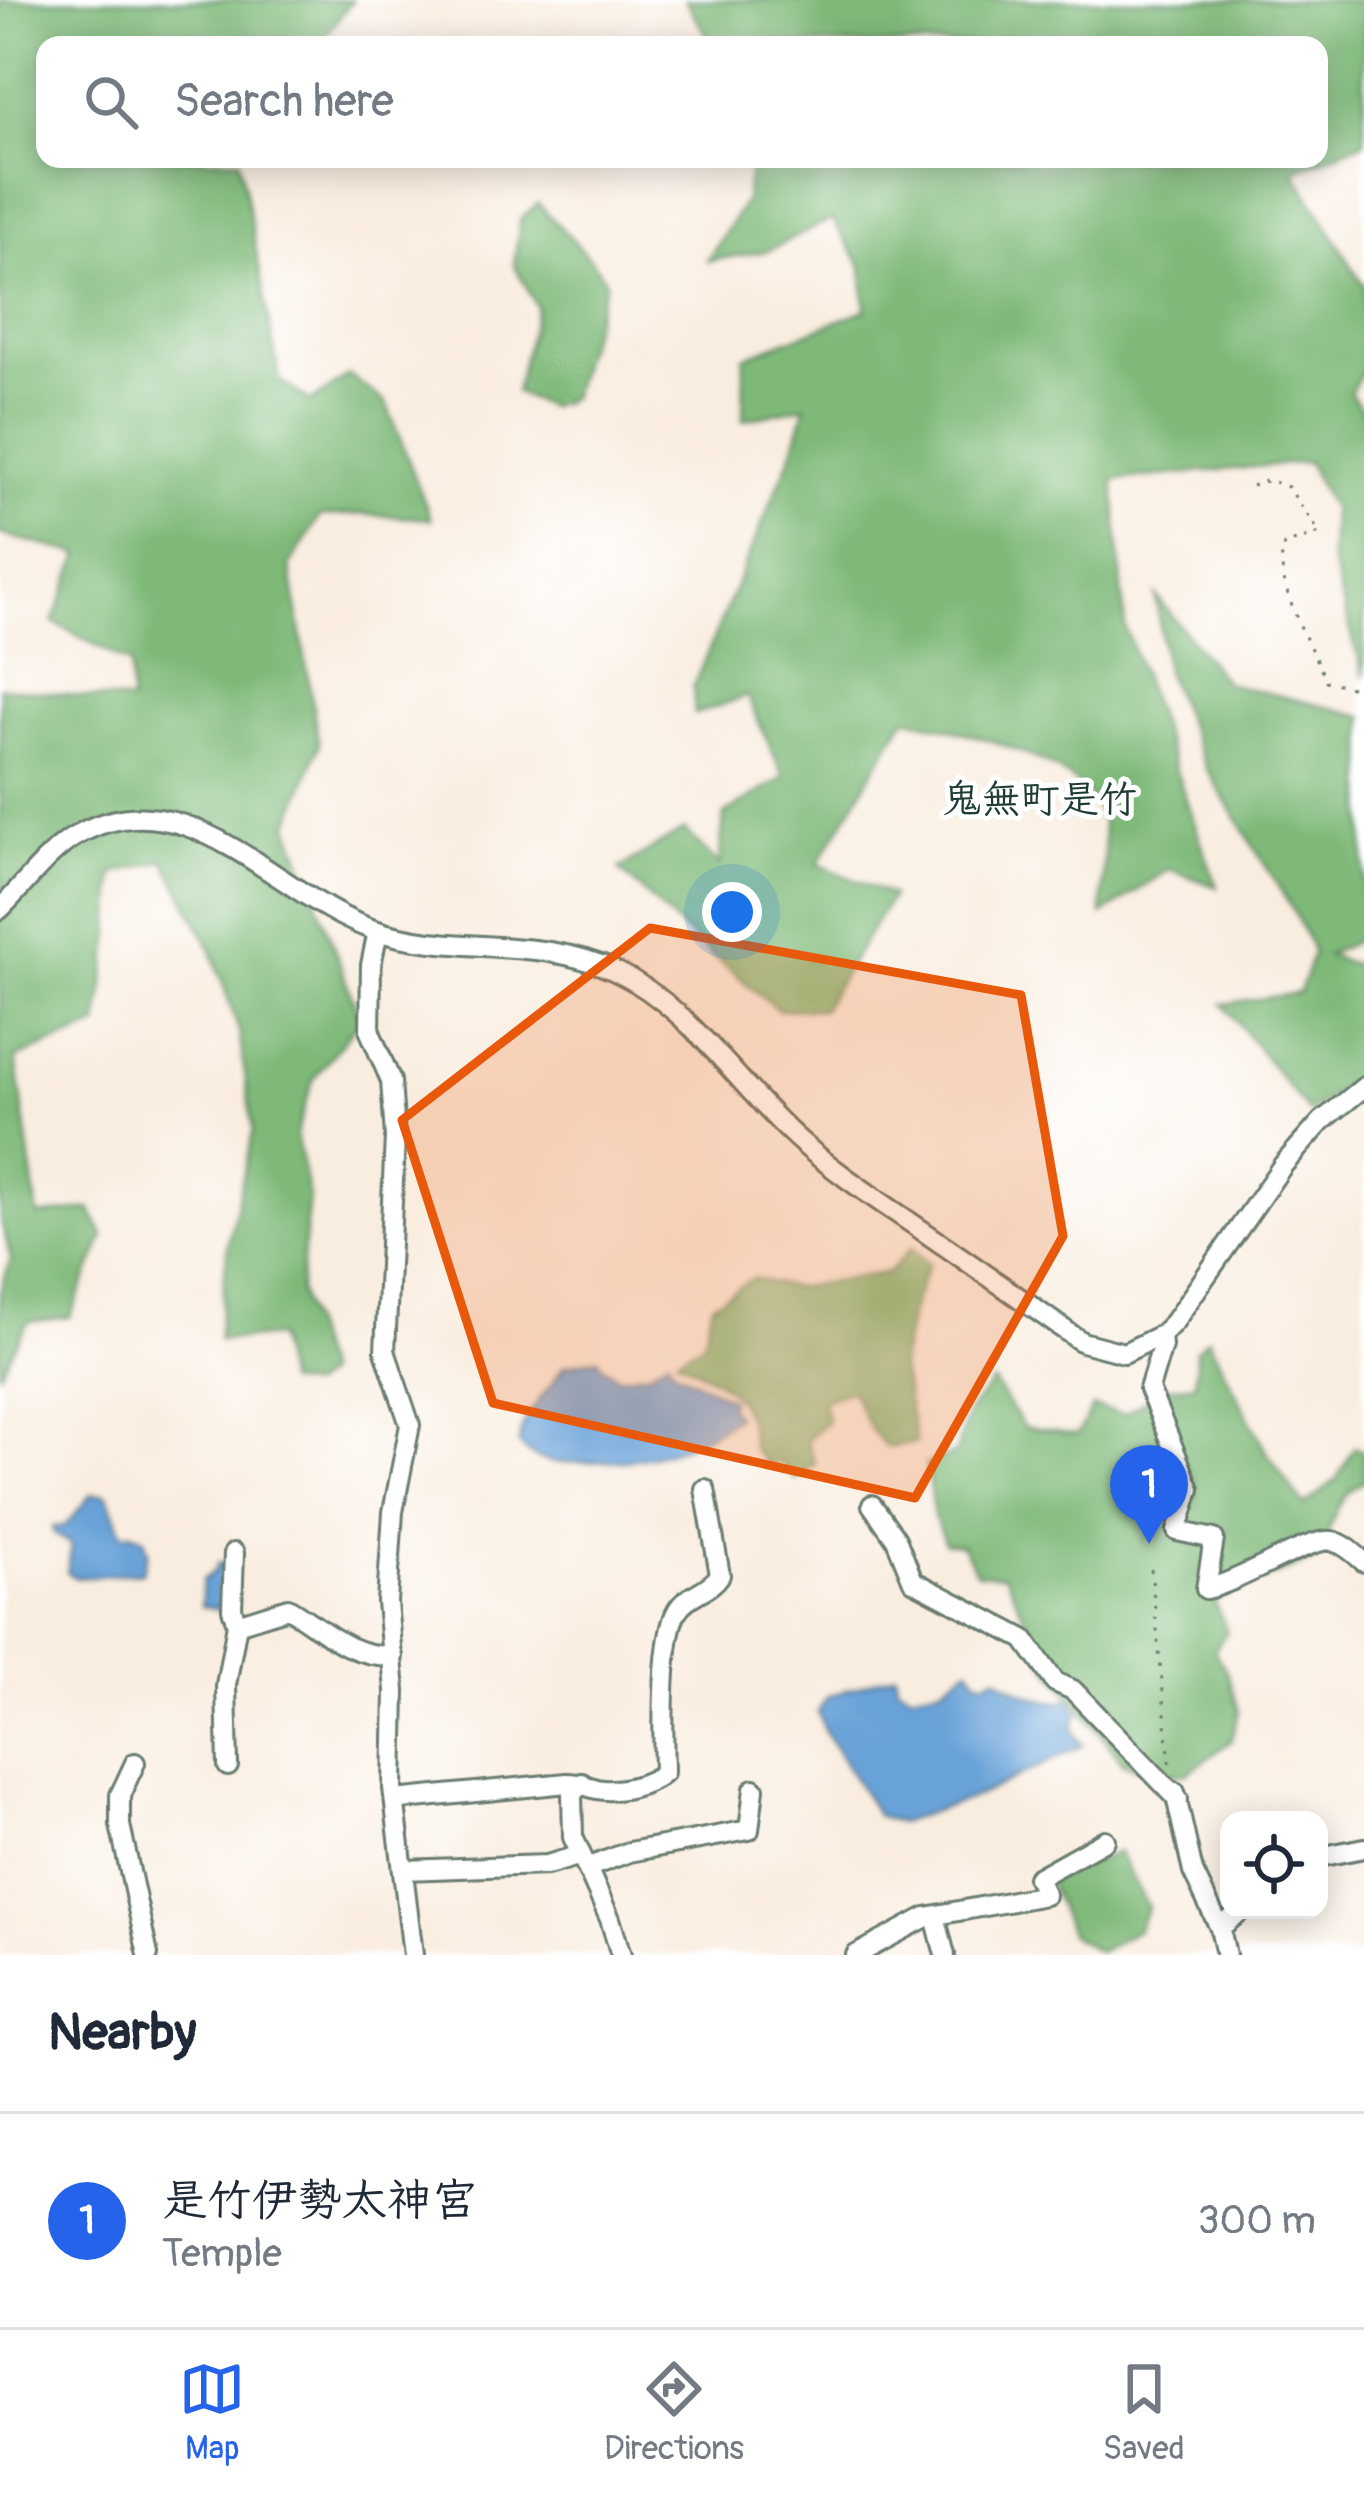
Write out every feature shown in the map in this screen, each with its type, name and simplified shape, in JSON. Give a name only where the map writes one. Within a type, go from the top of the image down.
[{"type":"street","points":[[0,909],[79,834],[110,820],[137,817],[177,821],[209,835],[345,917],[378,931],[566,954],[613,970],[665,1003],[800,1141],[1082,1342],[1124,1353],[1161,1335],[1193,1297],[1283,1166],[1322,1121],[1364,1087]]},
{"type":"street","points":[[378,931],[371,965],[370,1032],[391,1081],[395,1137],[385,1351],[410,1425],[393,1512],[387,1602],[393,1656],[395,1799],[411,1955]]},
{"type":"street","points":[[1161,1335],[1149,1389],[1190,1489],[1177,1531],[1214,1539],[1206,1589],[1320,1541],[1346,1547],[1364,1562]]},
{"type":"street","points":[[395,1799],[582,1783],[599,1790],[656,1780],[664,1772],[663,1699],[674,1616],[683,1602],[714,1585],[720,1575],[705,1489]]},
{"type":"street","points":[[872,1504],[896,1539],[913,1581],[1024,1639],[1055,1682],[1072,1690],[1175,1791],[1192,1872],[1220,1928],[1226,1955]]},
{"type":"street","points":[[228,1766],[226,1685],[236,1624],[234,1553]]},
{"type":"street","points":[[236,1624],[288,1608],[343,1648],[368,1657],[393,1656]]},
{"type":"street","points":[[135,1763],[120,1795],[120,1825],[148,1955]]},
{"type":"street","points":[[582,1783],[572,1794],[569,1814],[621,1955]]},
{"type":"street","points":[[404,1870],[584,1862],[749,1830],[754,1789]]},
{"type":"street","points":[[856,1955],[935,1916],[1045,1895],[1037,1878],[1105,1840]]},
{"type":"street","points":[[1328,1855],[1364,1848]]},
{"type":"street","points":[[935,1916],[945,1955]]},
{"type":"street","points":[[1220,1928],[1231,1919]]},
{"type":"path","points":[[1252,486],[1269,480],[1288,487],[1320,533],[1284,545],[1282,576],[1326,681],[1364,690]]},
{"type":"path","points":[[1151,1569],[1175,1791]]},
{"type":"highlighted area","points":[[650,928],[1021,995],[1063,1236],[915,1498],[493,1403],[402,1120]]},
{"type":"green space","points":[[0,0],[352,0],[326,36],[36,36],[36,168],[241,168],[280,381],[311,402],[349,375],[386,403],[431,519],[320,516],[290,565],[319,745],[289,825],[360,1019],[313,1080],[296,1134],[309,1198],[299,1290],[325,1375],[310,1387],[286,1383],[276,1337],[218,1340],[228,1243],[253,1131],[239,1031],[212,951],[165,860],[114,874],[98,1026],[16,1058],[38,1216],[90,1209],[104,1236],[70,1317],[28,1322],[0,1372],[0,1291],[11,1260],[0,1217],[0,687],[131,702],[130,664],[53,622],[80,554],[0,534]]},
{"type":"green space","points":[[685,0],[1364,0],[1364,142],[1328,157],[1328,36],[707,36]]},
{"type":"green space","points":[[750,168],[1301,168],[1294,171],[1364,286],[1364,370],[1350,393],[1364,412],[1364,677],[1330,558],[1332,510],[1307,462],[1114,480],[1125,627],[1217,887],[1169,869],[1102,915],[1102,822],[1092,800],[1074,781],[1019,751],[905,718],[818,864],[892,896],[822,1009],[778,1010],[619,869],[684,830],[719,865],[724,815],[784,777],[747,696],[695,714],[693,687],[791,456],[806,406],[743,420],[744,357],[866,310],[862,266],[832,219],[767,251],[707,261],[745,201]]},
{"type":"green space","points":[[538,203],[606,282],[570,398],[548,407],[515,392],[537,307],[514,264],[520,220]]},
{"type":"green space","points":[[1156,596],[1226,683],[1364,716],[1364,937],[1327,955],[1364,968],[1364,1071],[1309,1113],[1223,1004],[1299,993],[1313,952],[1206,768],[1165,671]]},
{"type":"green space","points":[[911,1248],[928,1264],[910,1314],[900,1365],[916,1443],[887,1448],[870,1429],[851,1390],[823,1400],[827,1421],[807,1440],[815,1464],[795,1479],[780,1462],[767,1464],[752,1448],[745,1414],[730,1391],[677,1358],[703,1342],[712,1304],[753,1278],[794,1288],[889,1272]]},
{"type":"green space","points":[[1208,1338],[1264,1448],[1304,1506],[1336,1480],[1355,1447],[1364,1452],[1364,1482],[1340,1504],[1320,1557],[1214,1601],[1227,1631],[1214,1651],[1227,1672],[1239,1711],[1232,1740],[1188,1773],[1160,1775],[1124,1763],[1048,1667],[1005,1575],[977,1573],[961,1545],[945,1543],[934,1517],[926,1465],[956,1453],[968,1412],[993,1381],[1024,1428],[1077,1435],[1093,1407],[1124,1414],[1164,1388],[1195,1384],[1196,1350]]},
{"type":"green space","points":[[1118,1852],[1148,1907],[1137,1930],[1099,1952],[1070,1935],[1048,1880]]},
{"type":"water","points":[[598,1358],[619,1377],[649,1372],[668,1359],[673,1369],[730,1399],[736,1417],[700,1439],[648,1457],[558,1463],[526,1451],[519,1444],[524,1423],[563,1366]]},
{"type":"water","points":[[91,1495],[108,1496],[122,1534],[144,1538],[148,1552],[142,1572],[76,1578],[67,1572],[72,1545],[54,1533],[53,1527],[65,1526]]},
{"type":"water","points":[[218,1563],[225,1565],[222,1609],[201,1606],[203,1580]]},
{"type":"water","points":[[969,1667],[977,1678],[985,1681],[996,1676],[1041,1699],[1069,1699],[1079,1713],[1074,1730],[1083,1745],[983,1794],[899,1823],[877,1815],[826,1733],[818,1712],[827,1697],[895,1673],[897,1685],[910,1693],[942,1687]]},
{"type":"place","name":"是竹伊勢太神宮","points":[[1149,1544]]},
{"type":"district","name":"鬼無町是竹","points":[[1040,798]]}]
